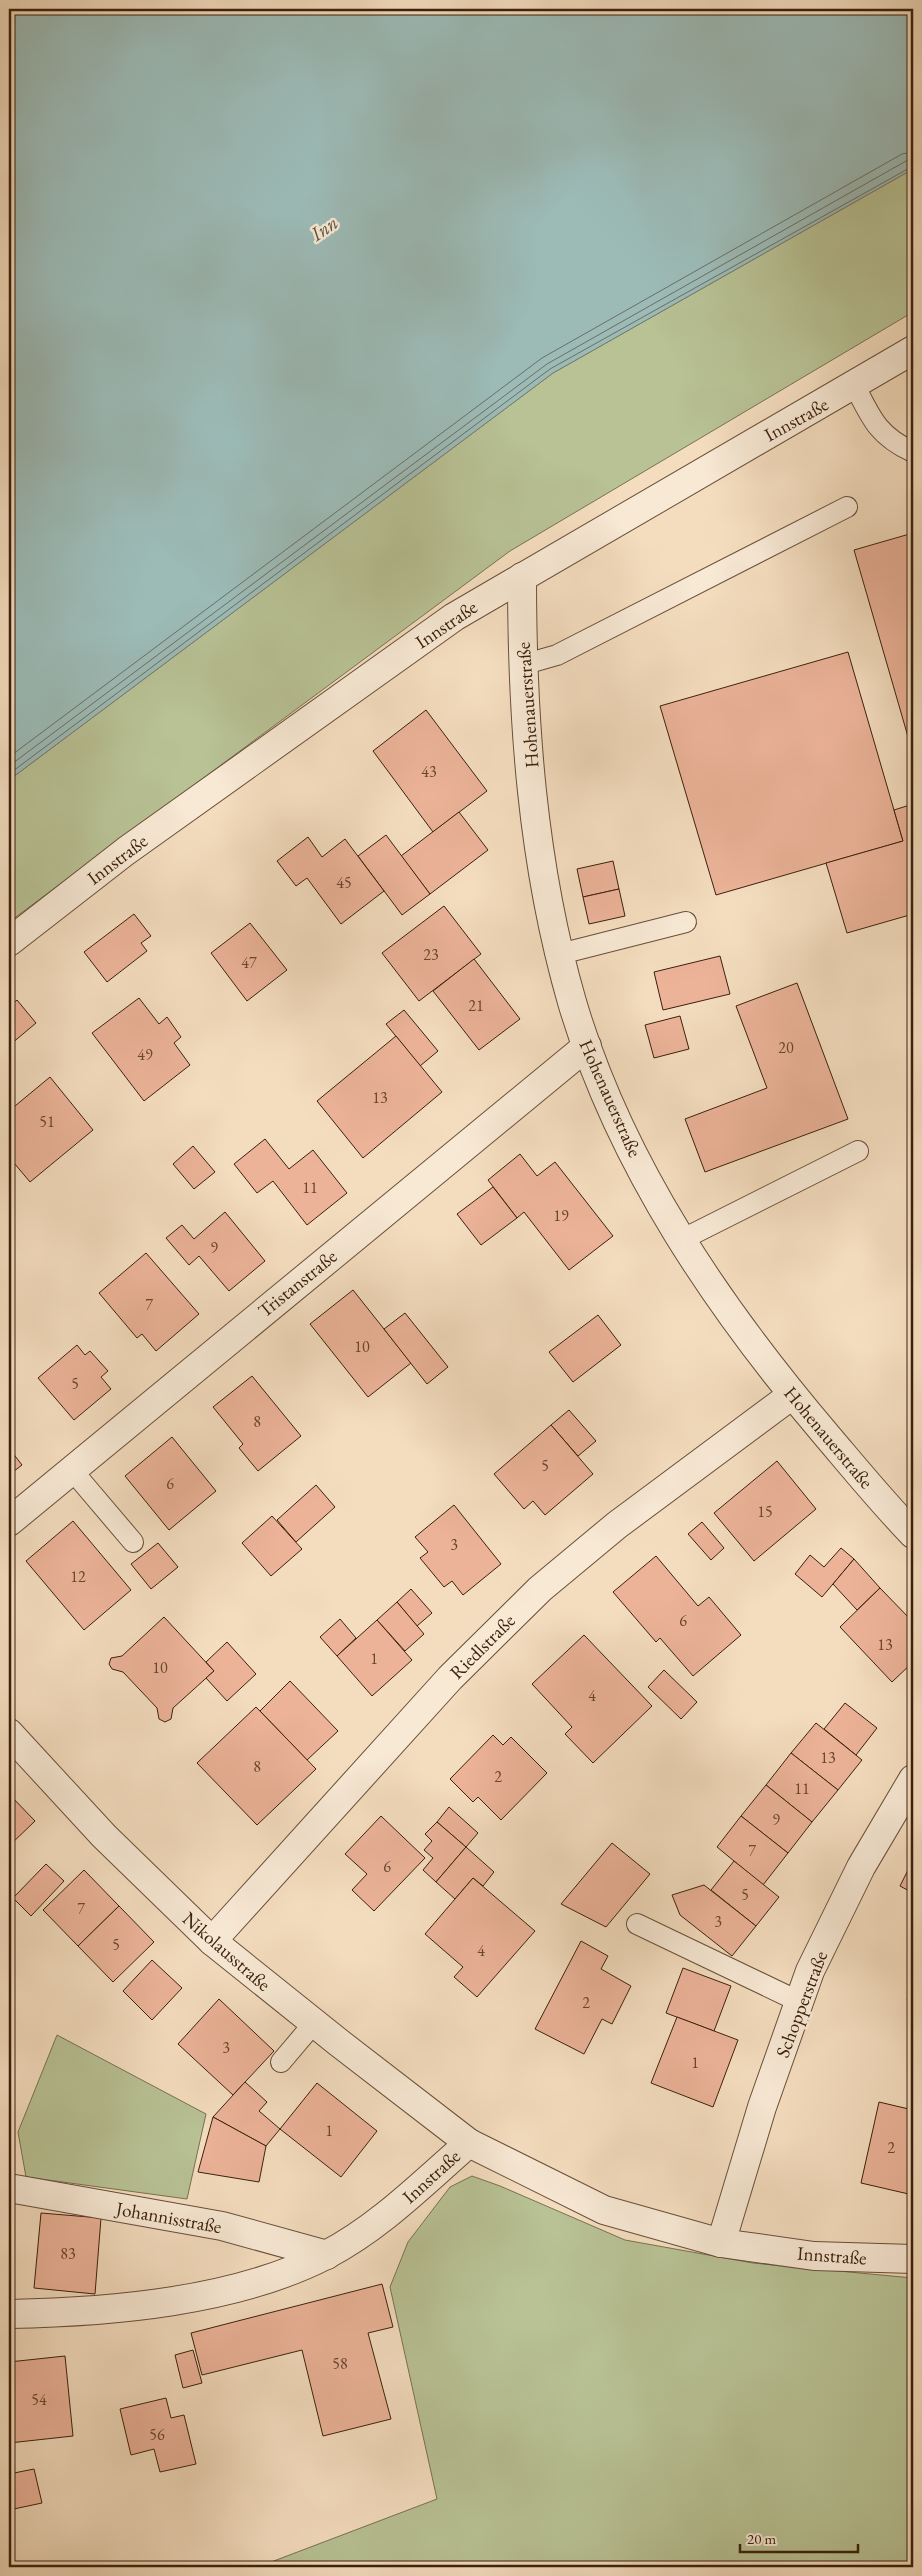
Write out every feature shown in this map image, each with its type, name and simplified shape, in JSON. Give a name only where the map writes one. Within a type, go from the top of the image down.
[{"type":"street","name":"Innstraße","points":[[9,942],[126,851],[454,617],[855,386],[913,350]]},
{"type":"street","name":"Hohenauerstraße","points":[[522,577],[522,665],[540,862],[560,954],[587,1046],[617,1116],[650,1185],[710,1287],[792,1395],[913,1534]]},
{"type":"street","name":"Tristanstraße","points":[[9,1522],[587,1046]]},
{"type":"street","name":"Riedlstraße","points":[[212,1941],[450,1678],[540,1589],[617,1525],[792,1395]]},
{"type":"street","name":"Nikolausstraße","points":[[10,1738],[104,1836],[212,1941],[314,2023],[469,2142]]},
{"type":"street","name":"Schopperstraße","points":[[721,2243],[762,2107],[810,1971],[861,1867],[913,1779]]},
{"type":"street","name":"Innstraße","points":[[9,2314],[80,2313],[165,2303],[249,2284],[294,2269],[327,2254],[399,2205],[469,2142],[604,2210],[721,2243],[814,2256],[913,2259]]},
{"type":"street","name":"Johannisstraße","points":[[9,2188],[222,2226],[327,2254]]},
{"type":"lane","points":[[855,386],[874,424],[901,446],[913,452]]},
{"type":"lane","points":[[522,665],[557,654],[847,507]]},
{"type":"lane","points":[[560,954],[686,922]]},
{"type":"lane","points":[[681,1240],[858,1151]]},
{"type":"lane","points":[[71,1469],[133,1542]]},
{"type":"lane","points":[[637,1924],[800,2002]]},
{"type":"lane","points":[[282,2062],[314,2023]]},
{"type":"green space","points":[[913,169],[913,312],[510,551],[9,922],[9,780],[553,373]]},
{"type":"green space","points":[[57,2035],[206,2114],[187,2199],[26,2177],[18,2132]]},
{"type":"green space","points":[[472,2176],[500,2186],[625,2240],[753,2263],[913,2278],[913,2567],[258,2567],[437,2499],[390,2287],[408,2242],[450,2187]]},
{"type":"water","name":"Inn","points":[[913,9],[913,169],[553,373],[9,780],[9,10]]},
{"type":"building","points":[[913,533],[913,754],[854,550]]},
{"type":"building","points":[[848,652],[903,841],[716,895],[660,706]]},
{"type":"building","points":[[426,710],[487,791],[433,832],[373,751]]},
{"type":"building","points":[[913,804],[913,914],[847,933],[826,863],[903,841],[894,810]]},
{"type":"building","points":[[459,812],[488,850],[430,894],[401,856]]},
{"type":"building","points":[[386,835],[430,894],[402,915],[358,856]]},
{"type":"building","points":[[308,837],[322,857],[345,839],[384,891],[341,924],[307,878],[296,886],[277,861]]},
{"type":"building","points":[[613,861],[619,889],[583,897],[577,869]]},
{"type":"building","points":[[619,889],[625,916],[589,924],[583,897]]},
{"type":"building","points":[[444,906],[481,954],[419,1001],[382,953]]},
{"type":"building","points":[[134,914],[151,936],[141,943],[147,951],[107,982],[84,952]]},
{"type":"building","points":[[250,923],[287,970],[247,1001],[211,953]]},
{"type":"building","points":[[720,956],[730,994],[663,1010],[654,972]]},
{"type":"building","points":[[474,959],[520,1019],[479,1050],[433,991]]},
{"type":"building","points":[[797,983],[848,1119],[705,1172],[685,1119],[767,1088],[736,1006]]},
{"type":"building","points":[[139,998],[159,1024],[167,1017],[181,1037],[174,1043],[190,1065],[144,1101],[92,1033]]},
{"type":"building","points":[[17,1000],[36,1023],[11,1044],[9,1042],[9,1007]]},
{"type":"building","points":[[404,1010],[438,1051],[420,1066],[386,1024]]},
{"type":"building","points":[[680,1016],[689,1049],[654,1058],[645,1025]]},
{"type":"building","points":[[396,1036],[442,1092],[363,1158],[317,1101]]},
{"type":"building","points":[[50,1077],[93,1130],[30,1182],[9,1157],[9,1111]]},
{"type":"building","points":[[265,1139],[289,1169],[313,1150],[347,1193],[307,1225],[273,1181],[257,1193],[234,1164]]},
{"type":"building","points":[[193,1146],[215,1172],[194,1189],[173,1164]]},
{"type":"building","points":[[520,1154],[537,1176],[555,1162],[613,1236],[569,1270],[524,1212],[517,1218],[488,1180]]},
{"type":"building","points":[[493,1187],[517,1218],[481,1245],[457,1214]]},
{"type":"building","points":[[225,1212],[265,1261],[229,1291],[199,1256],[189,1265],[166,1238],[182,1225],[194,1239]]},
{"type":"building","points":[[146,1253],[199,1314],[156,1351],[142,1334],[137,1338],[99,1293]]},
{"type":"building","points":[[353,1290],[411,1363],[368,1397],[310,1324]]},
{"type":"building","points":[[405,1313],[448,1367],[427,1384],[384,1329]]},
{"type":"building","points":[[598,1315],[621,1345],[573,1382],[549,1352]]},
{"type":"building","points":[[77,1345],[85,1355],[90,1351],[108,1371],[101,1377],[111,1389],[74,1420],[38,1378]]},
{"type":"building","points":[[252,1376],[301,1436],[258,1471],[239,1448],[243,1444],[213,1407]]},
{"type":"building","points":[[569,1410],[596,1441],[578,1456],[551,1425]]},
{"type":"building","points":[[551,1425],[593,1474],[545,1515],[533,1501],[524,1509],[494,1474]]},
{"type":"building","points":[[172,1437],[216,1491],[169,1530],[125,1476]]},
{"type":"building","points":[[9,1448],[22,1465],[9,1475]]},
{"type":"building","points":[[777,1461],[816,1509],[754,1561],[714,1513]]},
{"type":"building","points":[[316,1485],[335,1507],[296,1542],[277,1520]]},
{"type":"building","points":[[454,1505],[501,1564],[463,1595],[452,1581],[444,1587],[420,1558],[428,1552],[415,1537]]},
{"type":"building","points":[[272,1516],[302,1549],[271,1576],[242,1543]]},
{"type":"building","points":[[73,1521],[131,1590],[84,1630],[26,1561]]},
{"type":"building","points":[[702,1522],[724,1548],[711,1560],[688,1534]]},
{"type":"building","points":[[158,1543],[178,1567],[151,1589],[131,1564]]},
{"type":"building","points":[[841,1548],[854,1559],[822,1597],[795,1574],[810,1555],[824,1567]]},
{"type":"building","points":[[656,1556],[698,1606],[709,1597],[741,1635],[693,1676],[660,1638],[656,1642],[613,1592]]},
{"type":"building","points":[[854,1559],[880,1588],[857,1610],[833,1584]]},
{"type":"building","points":[[880,1588],[913,1622],[913,1662],[892,1682],[840,1627]]},
{"type":"building","points":[[411,1589],[432,1613],[417,1626],[397,1602]]},
{"type":"building","points":[[397,1602],[424,1634],[405,1651],[377,1620]]},
{"type":"building","points":[[164,1617],[214,1671],[173,1708],[171,1719],[165,1722],[159,1719],[157,1708],[123,1672],[112,1669],[109,1664],[111,1658],[122,1656]]},
{"type":"building","points":[[340,1619],[356,1638],[337,1656],[320,1637]]},
{"type":"building","points":[[377,1620],[412,1660],[372,1696],[337,1656]]},
{"type":"building","points":[[584,1635],[652,1706],[593,1763],[565,1734],[572,1727],[532,1684]]},
{"type":"building","points":[[227,1642],[256,1674],[227,1701],[206,1678],[214,1671],[206,1662]]},
{"type":"building","points":[[664,1670],[697,1702],[681,1719],[648,1687]]},
{"type":"building","points":[[290,1681],[338,1731],[307,1760],[260,1711]]},
{"type":"building","points":[[845,1703],[877,1728],[856,1755],[824,1729]]},
{"type":"building","points":[[256,1707],[316,1769],[257,1825],[197,1763]]},
{"type":"building","points":[[816,1723],[862,1760],[838,1790],[791,1753]]},
{"type":"building","points":[[493,1735],[503,1745],[511,1737],[547,1773],[501,1820],[478,1797],[473,1802],[450,1779]]},
{"type":"building","points":[[791,1753],[838,1790],[812,1822],[766,1785]]},
{"type":"building","points":[[766,1785],[812,1822],[788,1853],[741,1816]]},
{"type":"building","points":[[9,1794],[35,1821],[9,1846]]},
{"type":"building","points":[[449,1807],[478,1833],[466,1847],[437,1822]]},
{"type":"building","points":[[381,1816],[425,1858],[374,1911],[352,1890],[367,1874],[345,1854]]},
{"type":"building","points":[[741,1816],[788,1853],[763,1885],[717,1847]]},
{"type":"building","points":[[437,1822],[466,1847],[436,1882],[423,1870],[433,1858],[424,1850],[432,1841],[425,1834]]},
{"type":"building","points":[[612,1843],[650,1874],[606,1927],[561,1904]]},
{"type":"building","points":[[466,1847],[494,1872],[483,1886],[473,1878],[455,1899],[436,1882]]},
{"type":"building","points":[[913,1860],[913,1893],[900,1886]]},
{"type":"building","points":[[734,1861],[779,1897],[756,1926],[711,1890]]},
{"type":"building","points":[[46,1864],[64,1881],[31,1916],[13,1898]]},
{"type":"building","points":[[84,1870],[119,1906],[78,1946],[43,1910]]},
{"type":"building","points":[[473,1878],[535,1931],[477,1997],[454,1977],[463,1967],[425,1934]]},
{"type":"building","points":[[704,1885],[756,1926],[732,1956],[680,1915],[672,1895]]},
{"type":"building","points":[[119,1906],[154,1942],[113,1982],[78,1946]]},
{"type":"building","points":[[581,1941],[608,1956],[601,1969],[631,1986],[612,2024],[602,2019],[584,2054],[535,2029]]},
{"type":"building","points":[[152,1960],[182,1988],[152,2020],[123,1991]]},
{"type":"building","points":[[683,1968],[731,1986],[714,2031],[666,2013]]},
{"type":"building","points":[[913,1988],[913,2003],[907,2000]]},
{"type":"building","points":[[219,1999],[274,2051],[233,2095],[178,2044]]},
{"type":"building","points":[[677,2017],[738,2040],[713,2107],[651,2083]]},
{"type":"building","points":[[245,2082],[267,2102],[259,2111],[280,2129],[266,2146],[213,2117]]},
{"type":"building","points":[[317,2083],[377,2131],[341,2177],[280,2129]]},
{"type":"building","points":[[879,2102],[913,2110],[913,2195],[861,2183]]},
{"type":"building","points":[[213,2117],[266,2146],[259,2182],[198,2172]]},
{"type":"building","points":[[41,2213],[101,2218],[95,2294],[34,2288]]},
{"type":"building","points":[[382,2284],[393,2327],[368,2333],[391,2419],[323,2436],[302,2350],[202,2375],[191,2333]]},
{"type":"building","points":[[193,2350],[202,2383],[183,2388],[175,2355]]},
{"type":"building","points":[[65,2356],[73,2436],[9,2443],[9,2362]]},
{"type":"building","points":[[166,2398],[171,2418],[184,2415],[196,2464],[160,2472],[154,2449],[131,2455],[120,2409]]},
{"type":"building","points":[[34,2469],[42,2503],[9,2510],[9,2474]]}]
